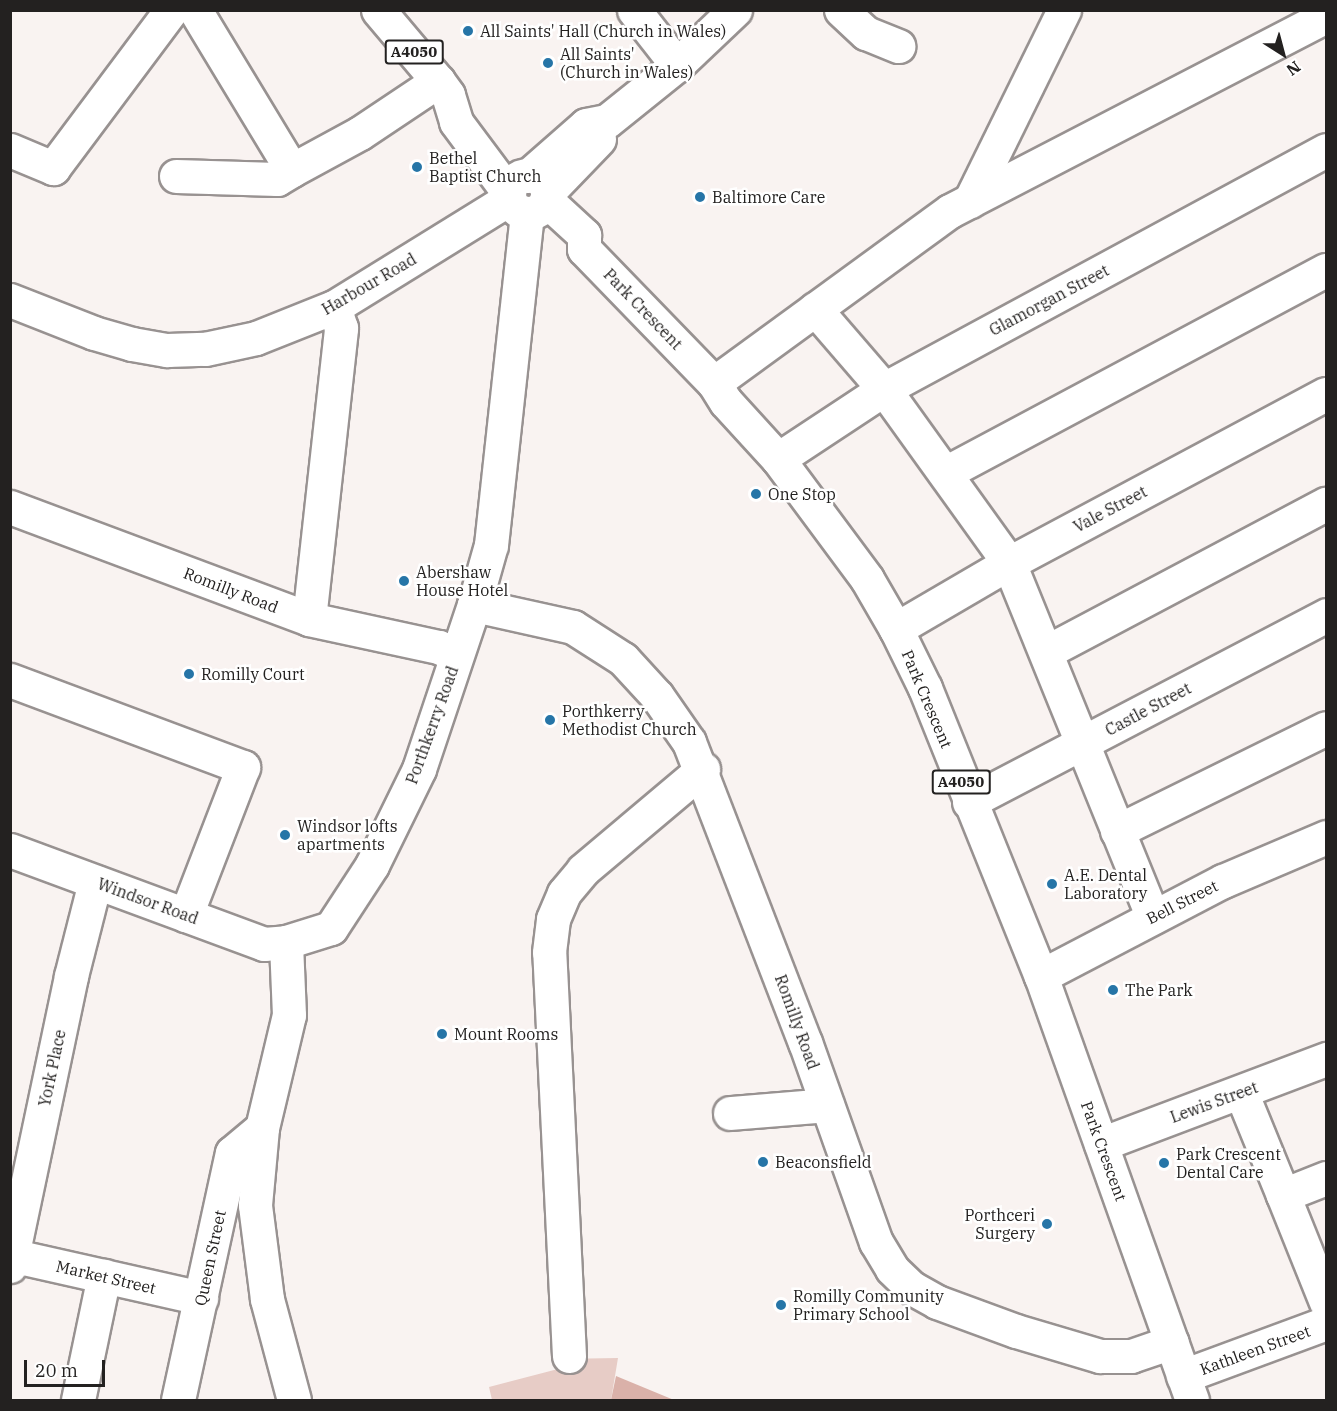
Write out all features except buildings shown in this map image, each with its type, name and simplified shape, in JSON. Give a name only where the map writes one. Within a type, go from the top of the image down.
[{"type":"street","points":[[10,150],[53,168],[171,10]]},
{"type":"street","points":[[195,10],[292,170]]},
{"type":"street","name":"A4050","points":[[378,10],[443,88],[456,122],[528,195]]},
{"type":"street","points":[[634,10],[677,65]]},
{"type":"street","points":[[841,10],[866,33],[899,46]]},
{"type":"street","points":[[970,201],[1064,10]]},
{"type":"street","name":"Harbour Road","points":[[10,300],[93,333],[168,350],[205,349],[256,338],[333,307],[528,195],[586,125],[607,121],[677,65],[720,16]]},
{"type":"street","points":[[714,383],[950,211],[1326,18]]},
{"type":"street","points":[[176,176],[277,179],[443,88]]},
{"type":"street","name":"Glamorgan Street","points":[[778,459],[884,388],[1326,150]]},
{"type":"street","name":"Park Crescent","points":[[528,195],[570,250],[584,249],[714,383],[726,402],[778,459],[867,579],[896,629],[925,688],[1041,976],[1187,1388]]},
{"type":"street","name":"Porthkerry Road","points":[[286,942],[331,928],[372,865],[419,769],[474,605],[491,545],[528,195]]},
{"type":"street","points":[[947,472],[1326,270]]},
{"type":"street","points":[[309,619],[341,328],[333,307]]},
{"type":"street","points":[[815,309],[884,388],[947,472],[1009,563],[1153,917]]},
{"type":"street","name":"Vale Street","points":[[896,629],[1009,563],[1326,394]]},
{"type":"street","points":[[1046,652],[1326,504]]},
{"type":"street","name":"Romilly Road","points":[[10,507],[309,619],[439,647],[456,656]]},
{"type":"street","name":"Romilly Road","points":[[474,605],[573,627],[623,659],[657,696],[703,770],[876,1242],[892,1269],[912,1288],[937,1302],[1016,1331],[1100,1356],[1131,1356],[1172,1342]]},
{"type":"street","name":"Castle Street","points":[[969,802],[1326,615]]},
{"type":"street","points":[[10,680],[243,767],[186,915]]},
{"type":"street","points":[[1118,831],[1326,728]]},
{"type":"street","points":[[569,1356],[549,952],[553,919],[564,893],[583,870],[703,770]]},
{"type":"street","name":"Bell Street","points":[[1041,976],[1222,881],[1326,837]]},
{"type":"street","name":"Windsor Road","points":[[10,850],[264,944],[286,942]]},
{"type":"street","name":"York Place","points":[[11,1259],[71,976],[95,882]]},
{"type":"street","points":[[286,942],[289,1015],[262,1128],[255,1205],[267,1299],[294,1401]]},
{"type":"street","name":"Lewis Street","points":[[1101,1144],[1326,1059]]},
{"type":"street","points":[[1241,1092],[1326,1302]]},
{"type":"street","points":[[730,1113],[827,1105]]},
{"type":"street","name":"Queen Street","points":[[178,1401],[232,1153],[262,1128]]},
{"type":"street","points":[[1283,1195],[1326,1178]]},
{"type":"street","name":"Market Street","points":[[11,1259],[104,1276],[201,1298]]},
{"type":"street","points":[[78,1401],[104,1276]]},
{"type":"street","name":"Kathleen Street","points":[[1187,1388],[1326,1323]]},
{"type":"shaded area","points":[[618,1358],[611,1400],[492,1400],[489,1387],[558,1369],[558,1359]]},
{"type":"shaded area","points":[[616,1376],[674,1400],[611,1400]]},
{"type":"place","name":"All Saints' Hall (Church in Wales)","points":[[468,31]]},
{"type":"place","name":"All Saints' (Church in Wales)","points":[[548,63]]},
{"type":"place","name":"Bethel Baptist Church","points":[[417,167]]},
{"type":"place","name":"Baltimore Care","points":[[700,197]]},
{"type":"place","name":"One Stop","points":[[756,494]]},
{"type":"place","name":"Abershaw House Hotel","points":[[404,581]]},
{"type":"place","name":"Romilly Court","points":[[189,674]]},
{"type":"place","name":"Porthkerry Methodist Church","points":[[550,720]]},
{"type":"place","name":"Windsor lofts apartments","points":[[285,835]]},
{"type":"place","name":"A.E. Dental Laboratory","points":[[1052,884]]},
{"type":"place","name":"The Park","points":[[1113,990]]},
{"type":"place","name":"Mount Rooms","points":[[442,1034]]},
{"type":"place","name":"Beaconsfield","points":[[763,1162]]},
{"type":"place","name":"Park Crescent Dental Care","points":[[1164,1163]]},
{"type":"place","name":"Porthceri Surgery","points":[[1047,1224]]},
{"type":"place","name":"Romilly Community Primary School","points":[[781,1305]]}]
